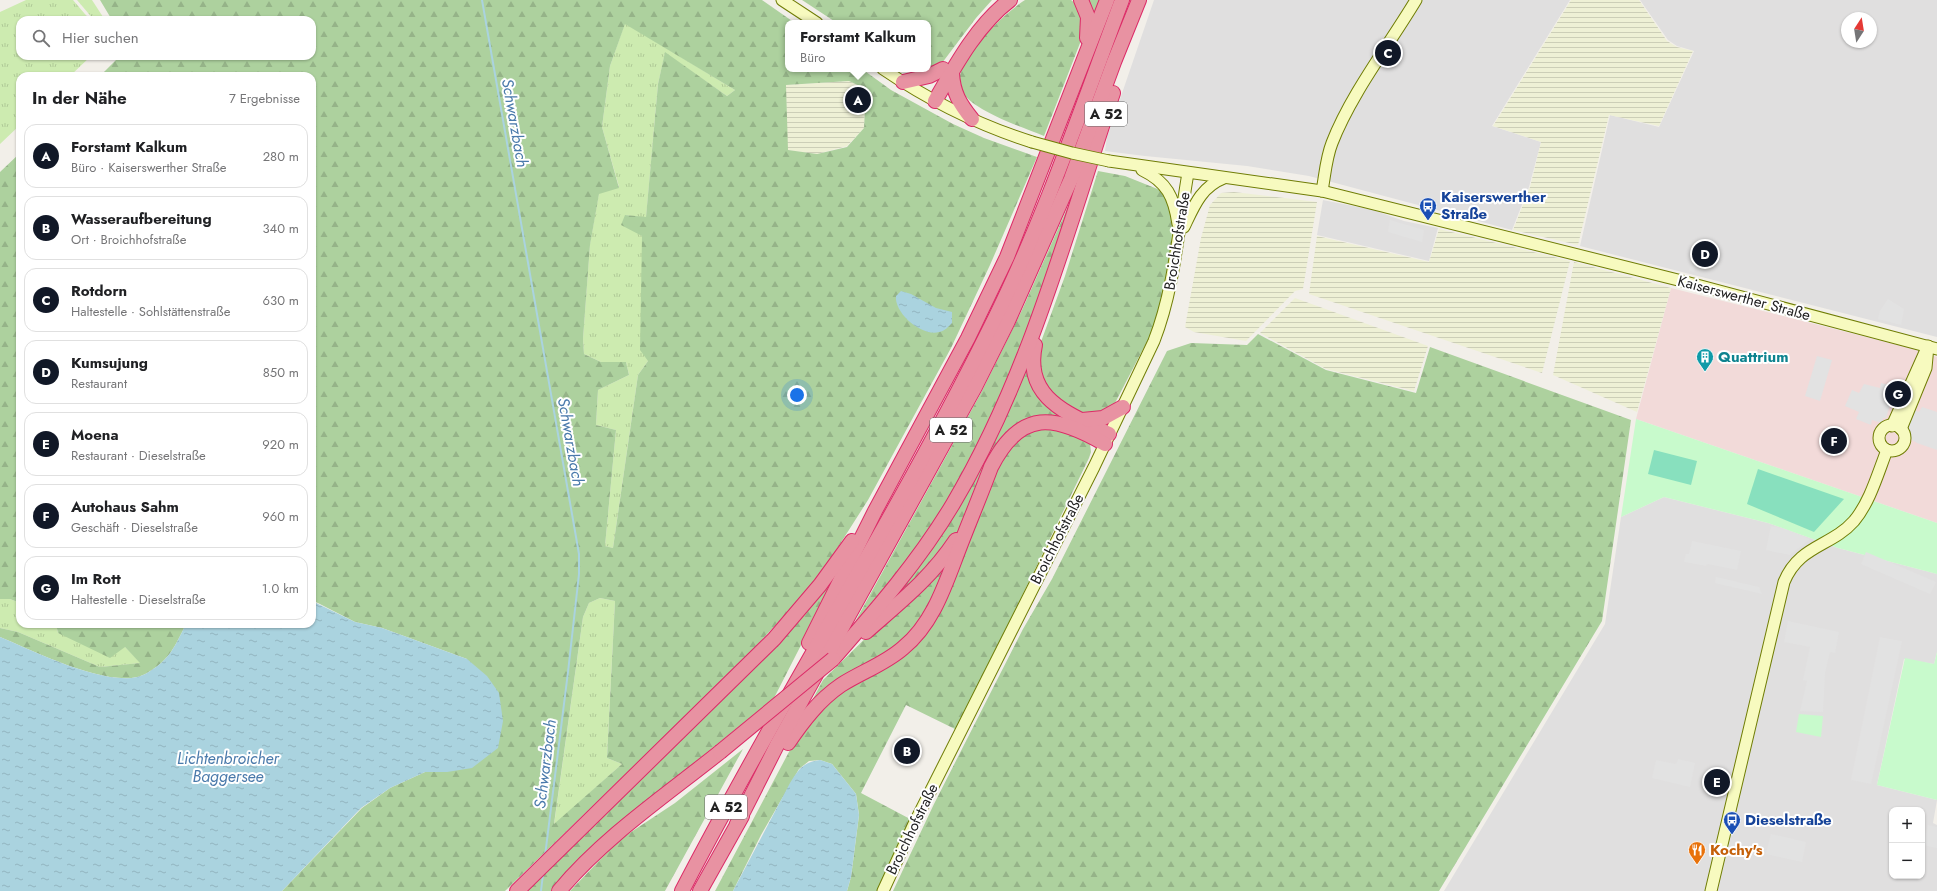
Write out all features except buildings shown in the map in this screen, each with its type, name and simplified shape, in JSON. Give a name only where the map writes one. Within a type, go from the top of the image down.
[{"type":"highway","points":[[931,99],[969,34],[1000,0]]},
{"type":"highway","points":[[903,82],[948,71],[990,20],[1010,0]]},
{"type":"highway","points":[[1078,73],[1088,36],[1089,22],[1087,11],[1081,0]]},
{"type":"highway","points":[[773,726],[783,695],[875,510],[968,338],[1015,236],[1107,0]]},
{"type":"highway","name":"A 52","points":[[682,891],[722,813],[773,726],[964,379],[996,315],[1041,218],[1122,0]]},
{"type":"highway","name":"A 52","points":[[700,891],[737,824],[788,725],[975,387],[1008,321],[1070,179],[1139,0]]},
{"type":"highway","name":"A 52","points":[[1043,308],[1077,208],[1129,44],[1132,19]]},
{"type":"highway","points":[[948,71],[956,96],[972,119]]},
{"type":"highway","points":[[1015,236],[1037,202],[1067,147]]},
{"type":"highway","points":[[1043,308],[1033,359],[1035,377],[1041,390],[1050,401],[1061,410],[1081,420],[1107,439]]},
{"type":"highway","points":[[833,659],[893,590],[919,556],[953,505],[985,446],[1009,395],[1043,308]]},
{"type":"highway","points":[[1081,420],[1103,418],[1122,407]]},
{"type":"highway","points":[[737,824],[780,753],[815,707],[841,685],[903,648],[917,634],[929,618],[937,604],[991,467],[1001,449],[1011,438],[1025,428],[1044,422],[1058,423],[1073,427],[1107,439]]},
{"type":"highway","points":[[521,887],[774,639],[820,585],[875,510]]},
{"type":"highway","points":[[559,891],[584,864],[616,835],[720,752],[910,595],[943,559],[974,510]]},
{"type":"main road","points":[[782,0],[812,20]]},
{"type":"main road","points":[[1322,191],[1329,152],[1343,121],[1360,89],[1416,0]]},
{"type":"main road","name":"Kaiserswerther Straße","points":[[888,72],[931,99],[1006,134],[1072,153],[1133,165],[1322,191],[1682,281],[1932,348]]},
{"type":"main road","points":[[1133,165],[1155,176],[1165,185],[1173,199],[1179,236]]},
{"type":"main road","name":"Broichhofstraße","points":[[883,891],[920,813],[1107,439],[1162,321],[1172,284],[1188,173]]},
{"type":"main road","points":[[1179,236],[1202,192],[1216,181],[1224,178]]},
{"type":"main road","points":[[1897,427],[1926,368],[1932,348]]},
{"type":"main road","points":[[1897,427],[1905,436],[1901,447],[1897,450],[1887,450],[1881,444],[1880,435],[1884,428],[1897,427]]},
{"type":"main road","points":[[1711,891],[1728,827],[1784,582],[1792,567],[1802,556],[1842,532],[1853,522],[1865,504],[1887,450]]},
{"type":"shaded area","points":[[1154,0],[1570,0],[1492,126],[1541,142],[1529,187],[1512,230],[1309,176],[1247,166],[1105,151],[1107,137]]},
{"type":"shaded area","points":[[1640,0],[1937,0],[1937,337],[1580,246],[1610,115],[1659,127],[1694,51],[1677,46],[1668,40]]},
{"type":"shaded area","points":[[1323,200],[1373,210],[1404,221],[1438,228],[1429,261],[1317,235]]},
{"type":"shaded area","points":[[1390,220],[1424,230],[1422,242],[1388,232]]},
{"type":"shaded area","points":[[1695,247],[1700,248],[1694,272],[1689,271]]},
{"type":"shaded area","points":[[1671,288],[1910,348],[1937,357],[1937,523],[1636,419]]},
{"type":"shaded area","points":[[1888,299],[1904,309],[1901,325],[1878,319],[1880,311]]},
{"type":"shaded area","points":[[1817,356],[1832,360],[1820,401],[1805,396]]},
{"type":"shaded area","points":[[1881,383],[1896,387],[1886,418],[1883,418],[1882,423],[1872,420],[1871,425],[1856,419],[1859,412],[1845,406],[1852,390],[1859,393],[1864,384],[1880,388]]},
{"type":"shaded area","points":[[1922,407],[1937,412],[1937,450],[1917,443],[1912,440],[1909,434],[1909,424],[1914,410],[1919,412]]},
{"type":"shaded area","points":[[1664,497],[1768,523],[1838,548],[1937,574],[1937,652],[1934,664],[1904,659],[1877,785],[1937,800],[1933,823],[1937,825],[1937,891],[1444,891],[1605,624],[1621,517]]},
{"type":"shaded area","points":[[1771,526],[1782,528],[1810,539],[1790,555],[1766,550]]},
{"type":"shaded area","points":[[1692,541],[1741,551],[1737,570],[1707,564],[1706,566],[1684,562],[1686,554],[1689,554]]},
{"type":"shaded area","points":[[1866,552],[1936,582],[1930,594],[1861,564]]},
{"type":"shaded area","points":[[1716,577],[1759,587],[1762,594],[1715,583]]},
{"type":"shaded area","points":[[1788,621],[1839,632],[1835,653],[1830,652],[1825,673],[1823,712],[1800,711],[1807,681],[1803,680],[1810,647],[1784,642]]},
{"type":"shaded area","points":[[1880,637],[1902,641],[1871,784],[1851,780]]},
{"type":"shaded area","points":[[1678,759],[1695,763],[1690,787],[1652,778],[1656,760],[1676,764]]},
{"type":"shaded area","points":[[1928,825],[1937,827],[1937,848],[1925,845],[1925,837]]},
{"type":"shaded area","points":[[1771,834],[1806,842],[1802,862],[1766,854]]},
{"type":"green space","points":[[26,0],[73,0],[87,16],[16,16],[16,60],[87,60],[74,72],[16,72],[16,129],[0,144],[0,12]]},
{"type":"green space","points":[[77,0],[92,0],[102,16],[91,16]]},
{"type":"green space","points":[[100,0],[762,0],[791,20],[785,20],[785,72],[866,72],[891,90],[953,124],[984,138],[1037,157],[990,265],[951,348],[868,500],[833,555],[802,597],[739,664],[505,891],[282,891],[362,808],[390,788],[425,772],[447,772],[467,659],[382,628],[355,622],[316,602],[316,72],[104,72],[116,60],[316,60],[316,16],[110,16]],"holes":[[[625,24],[735,90],[727,96],[665,52],[658,84],[646,217],[625,215],[621,225],[642,236],[640,350],[648,361],[638,375],[613,548],[605,546],[616,430],[596,425],[598,390],[629,375],[626,362],[601,362],[584,354],[583,339],[590,245],[599,194],[619,188],[602,127],[610,66]],[[849,81],[866,89],[864,128],[847,147],[817,154],[788,150],[786,85]],[[600,598],[615,601],[607,758],[622,764],[554,824],[583,617],[589,603]]]},
{"type":"green space","points":[[802,0],[992,0],[976,18],[942,63],[931,68],[931,20],[832,20]]},
{"type":"green space","points":[[1025,0],[1071,0],[1076,4],[1082,18],[1082,38],[1044,136],[989,113],[969,100],[963,93],[959,82],[962,69],[979,42],[1004,16]]},
{"type":"green space","points":[[1085,0],[1103,0],[1093,26]]},
{"type":"green space","points":[[1571,0],[1639,0],[1667,41],[1677,47],[1693,51],[1659,126],[1609,115],[1578,245],[1513,230],[1530,187],[1541,142],[1493,126]]},
{"type":"green space","points":[[625,23],[735,90],[727,96],[665,53],[658,84],[646,218],[625,215],[642,236],[648,361],[638,375],[613,548],[605,546],[616,430],[596,425],[598,390],[629,375],[626,362],[601,362],[584,354],[583,339],[590,244],[599,193],[619,187],[602,127],[610,66]]},
{"type":"green space","points":[[849,81],[866,89],[864,128],[847,146],[817,154],[787,150],[786,85]]},
{"type":"green space","points":[[16,157],[16,601],[10,599],[0,599],[0,172]]},
{"type":"green space","points":[[1098,171],[1125,176],[1162,190],[1168,200],[1172,222],[1171,266],[1155,326],[1115,403],[1108,410],[1084,416],[1064,406],[1042,382],[1038,350],[1065,276]]},
{"type":"green space","points":[[1078,184],[1055,256],[1004,392],[966,472],[913,554],[855,622],[982,391],[1022,310]]},
{"type":"green space","points":[[1234,192],[1317,202],[1303,289],[1295,291],[1246,341],[1194,332],[1185,327],[1201,238],[1210,205],[1221,193]]},
{"type":"green space","points":[[1439,229],[1570,261],[1542,373],[1309,294],[1317,236],[1429,262]]},
{"type":"green space","points":[[1574,262],[1671,288],[1637,412],[1553,375]]},
{"type":"green space","points":[[1295,298],[1428,346],[1414,391],[1326,369],[1260,333]]},
{"type":"green space","points":[[1258,334],[1326,370],[1416,393],[1430,347],[1631,420],[1602,621],[1439,891],[893,891],[934,804],[1023,629],[1052,579],[1167,351],[1191,343],[1247,345]]},
{"type":"green space","points":[[1030,361],[1032,375],[1073,420],[1018,427],[949,547],[889,605],[932,548],[969,489],[1001,427]]},
{"type":"green space","points":[[1636,419],[1937,523],[1937,574],[1838,548],[1768,523],[1664,497],[1621,517]]},
{"type":"green space","points":[[1063,428],[1090,443],[1091,452],[1089,458],[957,730],[906,705],[861,793],[912,820],[880,891],[847,891],[851,877],[859,815],[856,794],[832,764],[820,760],[809,761],[799,769],[761,835],[733,891],[715,891],[790,750],[811,720],[832,698],[919,639],[1007,448],[1032,429]]},
{"type":"green space","points":[[1654,450],[1697,461],[1691,485],[1648,474]]},
{"type":"green space","points":[[1758,469],[1844,499],[1814,532],[1747,504]]},
{"type":"green space","points":[[955,550],[915,632],[805,714],[823,680]]},
{"type":"green space","points":[[842,565],[774,698],[667,785],[579,862],[551,891],[526,891]]},
{"type":"green space","points":[[600,598],[615,601],[607,758],[622,764],[554,825],[583,617],[589,603]]},
{"type":"green space","points":[[0,599],[10,599],[16,601],[16,628],[57,628],[58,633],[125,647],[141,663],[100,667],[18,632],[0,628]]},
{"type":"green space","points":[[0,628],[18,632],[100,667],[140,663],[125,647],[110,658],[58,633],[57,628],[184,628],[167,658],[155,668],[147,673],[133,678],[115,678],[95,674],[74,667],[0,637]]},
{"type":"green space","points":[[1937,652],[1937,800],[1877,785],[1905,658],[1934,664]]},
{"type":"green space","points":[[1799,714],[1823,716],[1821,737],[1796,732]]},
{"type":"green space","points":[[743,749],[665,891],[570,891],[619,840],[675,803]]},
{"type":"water","points":[[901,291],[911,294],[936,308],[952,312],[952,323],[945,330],[932,333],[917,327],[899,310],[896,296]]},
{"type":"water","name":"Lichtenbroicher Baggersee","points":[[316,603],[355,622],[382,628],[467,659],[487,676],[499,693],[503,721],[498,748],[472,768],[447,772],[425,772],[390,788],[361,808],[282,891],[0,891],[0,637],[74,667],[95,674],[115,678],[133,678],[147,673],[167,658],[184,628],[316,628]]},
{"type":"water","points":[[820,760],[832,764],[856,794],[859,815],[851,877],[847,891],[733,891],[793,778],[805,764]]},
{"type":"waterway","name":"Schwarzbach","points":[[482,0],[579,554],[579,574],[568,672],[545,856]]},
{"type":"waterway","name":"Schwarzbach","points":[[541,891],[543,874]]},
{"type":"place","name":"Rotdorn","points":[[1388,53]]},
{"type":"place","name":"Forstamt Kalkum","points":[[858,100]]},
{"type":"place","name":"Kaiserswerther Straße","points":[[1428,221]]},
{"type":"place","name":"Kumsujung","points":[[1705,254]]},
{"type":"place","name":"Quattrium","points":[[1705,372]]},
{"type":"place","name":"Im Rott","points":[[1898,394]]},
{"type":"place","name":"Autohaus Sahm","points":[[1834,441]]},
{"type":"place","name":"Wasseraufbereitung","points":[[907,751]]},
{"type":"place","name":"Moena","points":[[1717,782]]},
{"type":"place","name":"Dieselstraße","points":[[1732,835]]},
{"type":"place","name":"Kochy's","points":[[1697,865]]}]
